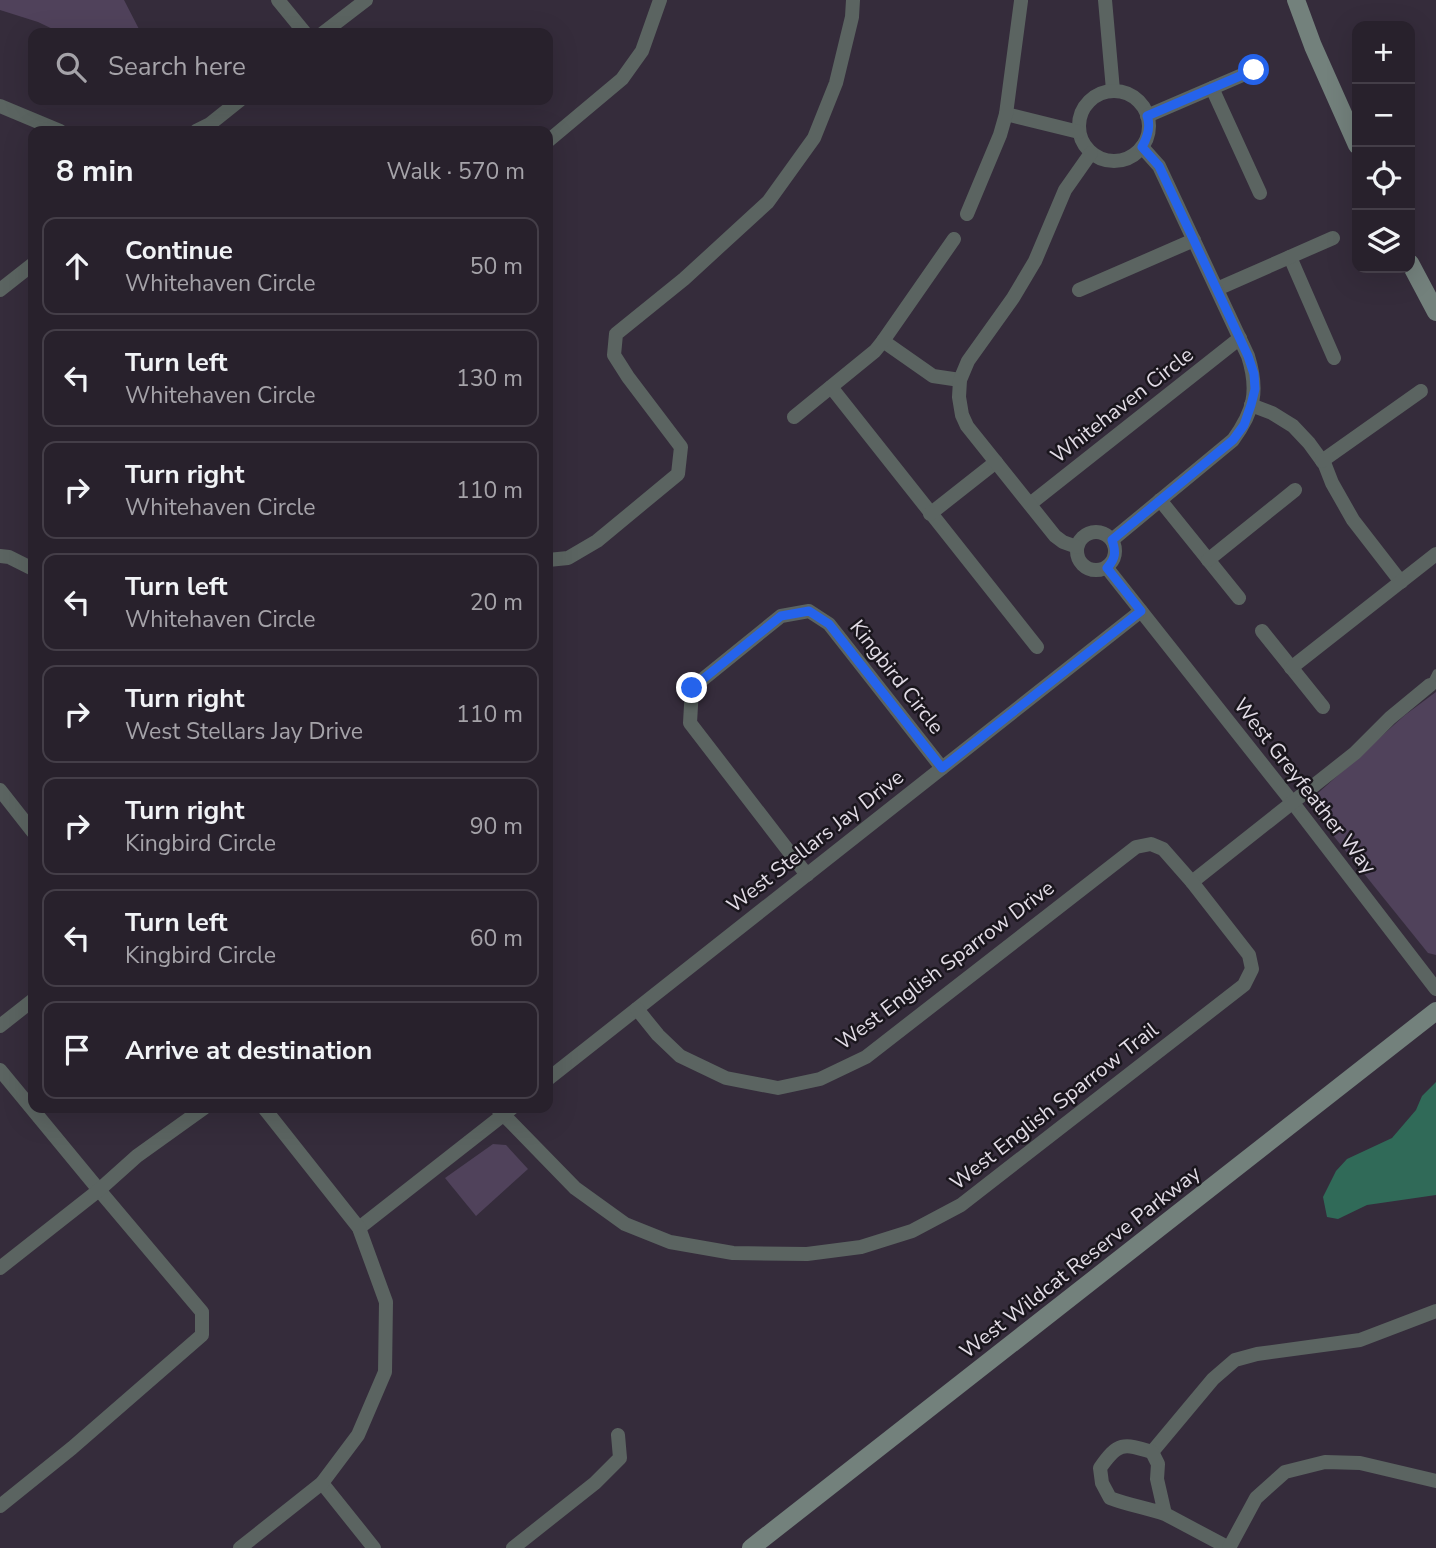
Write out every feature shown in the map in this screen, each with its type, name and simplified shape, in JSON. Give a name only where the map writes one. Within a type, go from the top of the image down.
[{"type":"main road","points":[[1296,0],[1352,134]]},
{"type":"main road","points":[[1415,272],[1436,312]]},
{"type":"main road","name":"West Wildcat Reserve Parkway","points":[[751,1548],[1436,1011]]},
{"type":"street","points":[[278,0],[301,28]]},
{"type":"street","points":[[330,28],[366,0]]},
{"type":"street","points":[[553,137],[622,79],[642,51],[660,0]]},
{"type":"street","points":[[553,560],[568,558],[597,541],[678,474],[681,447],[614,355],[616,334],[684,279],[768,202],[814,138],[836,83],[852,16],[853,0]]},
{"type":"street","points":[[1105,0],[1113,90]]},
{"type":"street","points":[[967,214],[1006,114],[1021,1]]},
{"type":"street","points":[[1147,116],[1254,70]]},
{"type":"street","points":[[1212,88],[1260,193]]},
{"type":"street","points":[[1113,90],[1128,93],[1143,104],[1147,116],[1147,139],[1142,147],[1131,157],[1118,161],[1100,158],[1091,153],[1079,132],[1080,114],[1091,99],[1102,92],[1113,90]]},
{"type":"street","points":[[206,126],[234,105]]},
{"type":"street","points":[[0,106],[49,126]]},
{"type":"street","points":[[1006,114],[1079,132]]},
{"type":"street","points":[[1112,540],[1233,440],[1244,425],[1255,389],[1254,374],[1240,338],[1159,166],[1142,147]]},
{"type":"street","points":[[1077,547],[1055,536],[967,426],[959,397],[960,380],[968,361],[1013,298],[1035,261],[1065,190],[1091,153]]},
{"type":"street","points":[[1217,289],[1333,238]]},
{"type":"street","points":[[794,417],[875,351],[954,239]]},
{"type":"street","points":[[1079,290],[1194,240]]},
{"type":"street","points":[[1290,257],[1334,358]]},
{"type":"street","points":[[0,290],[28,268]]},
{"type":"street","name":"Whitehaven Circle","points":[[1030,505],[1240,338]]},
{"type":"street","points":[[883,341],[933,376],[960,380]]},
{"type":"street","points":[[831,387],[1037,647]]},
{"type":"street","points":[[1322,461],[1421,391]]},
{"type":"street","points":[[1251,405],[1272,413],[1293,426],[1309,443],[1322,461],[1353,520],[1401,582]]},
{"type":"street","points":[[930,514],[996,462]]},
{"type":"street","points":[[1208,560],[1295,490]]},
{"type":"street","points":[[1160,500],[1239,598]]},
{"type":"street","points":[[1098,532],[1112,540],[1116,552],[1113,562],[1107,568],[1098,571],[1087,569],[1080,563],[1077,547],[1082,538],[1098,532]]},
{"type":"street","points":[[1291,667],[1436,554]]},
{"type":"street","points":[[0,556],[9,557],[28,566]]},
{"type":"street","points":[[1107,568],[1141,611]]},
{"type":"street","name":"Kingbird Circle","points":[[807,875],[690,723],[692,688],[781,616],[809,611],[829,624],[942,768]]},
{"type":"street","name":"West Stellars Jay Drive","points":[[553,1075],[1141,611]]},
{"type":"street","name":"West Greyfeather Way","points":[[1141,611],[1436,989]]},
{"type":"street","points":[[1262,632],[1322,707]]},
{"type":"street","points":[[1192,882],[1356,753],[1433,679]]},
{"type":"street","points":[[0,790],[28,826]]},
{"type":"street","name":"West English Sparrow Drive","points":[[637,1009],[680,1056],[726,1078],[778,1087],[820,1079],[866,1057],[1136,846],[1151,844],[1163,849],[1192,882]]},
{"type":"street","name":"West English Sparrow Trail","points":[[507,1113],[575,1188],[625,1224],[670,1242],[733,1253],[807,1255],[861,1247],[912,1231],[961,1205],[1244,985],[1252,969],[1249,955],[1192,882]]},
{"type":"street","points":[[0,1026],[28,1004]]},
{"type":"street","points":[[0,1070],[28,1104]]},
{"type":"street","points":[[0,1506],[72,1448],[202,1335],[202,1312],[35,1113]]},
{"type":"street","points":[[0,1268],[99,1190],[137,1156],[197,1113]]},
{"type":"street","points":[[240,1548],[321,1483],[358,1435],[385,1372],[386,1302],[359,1228],[268,1113]]},
{"type":"street","points":[[359,1228],[500,1113]]},
{"type":"street","points":[[1152,1452],[1213,1379],[1235,1360],[1257,1354],[1360,1340],[1436,1311]]},
{"type":"street","points":[[513,1548],[595,1483],[620,1458],[618,1435]]},
{"type":"street","points":[[1165,1514],[1157,1479],[1158,1464],[1152,1452],[1135,1447],[1118,1447],[1100,1468],[1102,1483],[1110,1498],[1165,1514],[1229,1548],[1256,1498],[1285,1472],[1325,1462],[1360,1464],[1436,1481]]},
{"type":"street","points":[[321,1483],[374,1548]]},
{"type":"shaded area","points":[[0,0],[124,0],[138,28],[51,28],[0,10]]},
{"type":"shaded area","points":[[1436,692],[1436,955],[1428,953],[1307,803],[1405,715]]},
{"type":"shaded area","points":[[1436,1082],[1436,1195],[1367,1205],[1338,1219],[1327,1217],[1323,1197],[1336,1171],[1347,1159],[1392,1138],[1416,1110],[1422,1096]]},
{"type":"shaded area","points":[[493,1144],[506,1145],[528,1169],[476,1216],[445,1178]]},
{"type":"route","points":[[692,688],[781,616],[809,611],[829,624],[942,768],[1141,611],[1107,568],[1113,562],[1116,552],[1112,540],[1233,440],[1244,425],[1255,389],[1254,374],[1248,356],[1217,289],[1159,166],[1142,147],[1147,139],[1147,116],[1254,70]]}]
